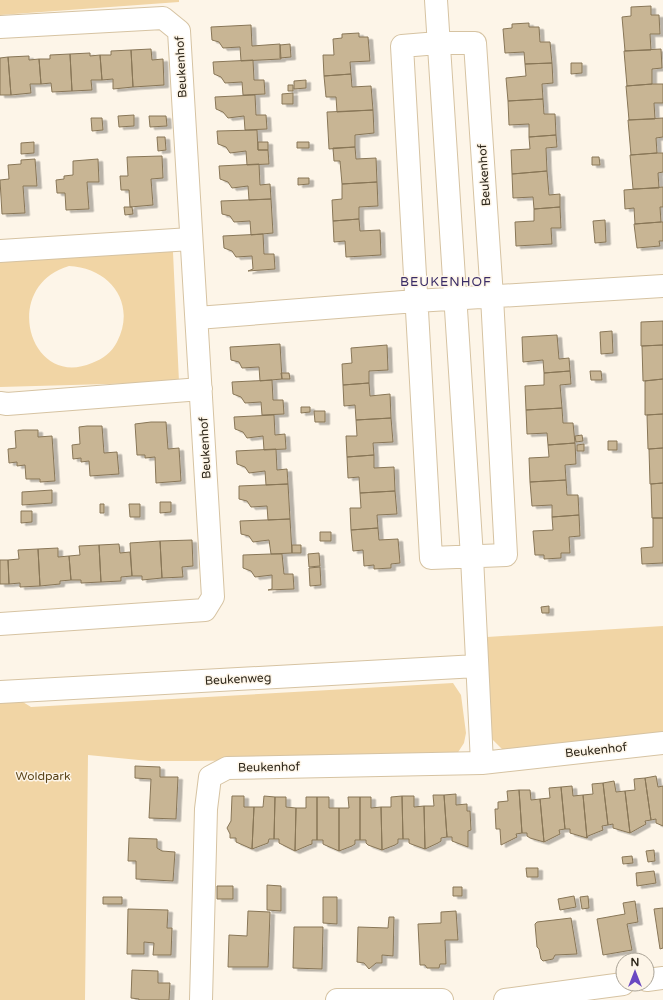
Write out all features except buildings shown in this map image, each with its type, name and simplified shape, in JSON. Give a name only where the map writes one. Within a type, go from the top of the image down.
[{"type":"street","points":[[436,0],[472,557],[482,763]]},
{"type":"street","name":"Beukenhof","points":[[0,27],[163,18],[179,30],[213,597],[205,610],[0,624]]},
{"type":"street","name":"Beukenhof","points":[[438,43],[475,43],[492,297],[506,555],[431,558],[402,46],[438,43]]},
{"type":"street","points":[[0,251],[191,239]]},
{"type":"street","points":[[197,318],[456,299],[663,286]]},
{"type":"street","points":[[0,403],[7,404],[201,389]]},
{"type":"street","name":"Beukenweg","points":[[0,692],[477,666]]},
{"type":"street","name":"Beukenhof","points":[[201,1000],[206,809],[210,777],[227,768],[482,763],[663,743]]},
{"type":"street","points":[[505,1000],[615,985]]},
{"type":"street","points":[[337,1000],[442,1000]]},
{"type":"green space","points":[[0,0],[179,0],[179,2],[0,15]]},
{"type":"green space","points":[[164,246],[173,252],[179,382],[0,387],[0,255]],"holes":[[[69,266],[84,268],[97,273],[116,290],[121,301],[124,314],[122,328],[117,342],[107,355],[92,363],[70,367],[52,362],[39,349],[31,332],[29,313],[35,293],[48,277]]]},
{"type":"green space","points":[[663,626],[663,737],[507,754],[492,739],[487,637]]},
{"type":"green space","name":"Woldpark","points":[[453,683],[461,695],[466,733],[464,743],[455,757],[149,761],[88,755],[85,1000],[0,1000],[0,688],[31,707]]},
{"type":"district","name":"BEUKENHOF","points":[[446,282]]}]
